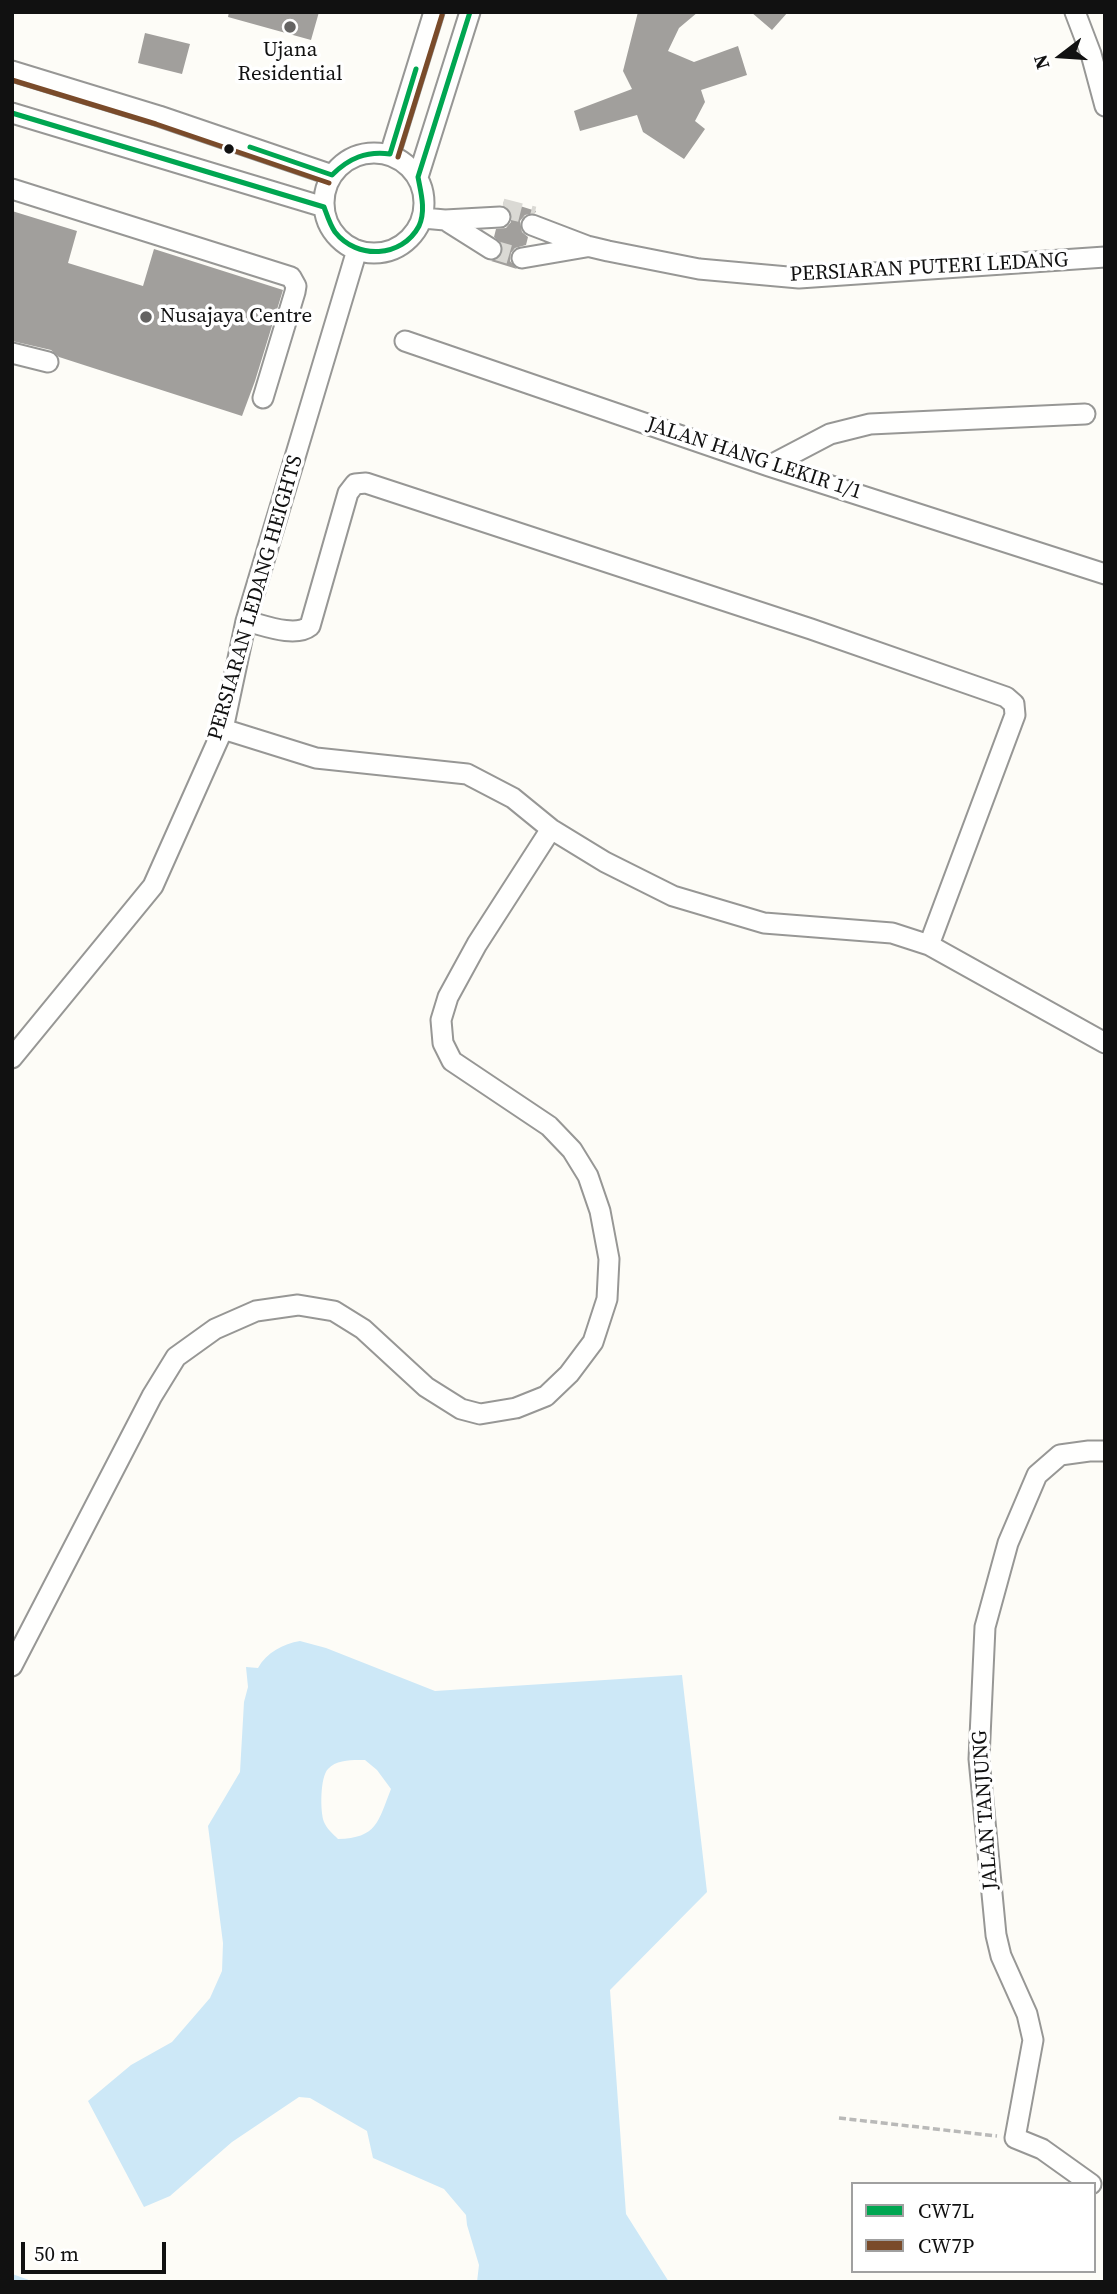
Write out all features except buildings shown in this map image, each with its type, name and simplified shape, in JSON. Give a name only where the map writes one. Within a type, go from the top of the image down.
[{"type":"street","points":[[390,154],[433,12]]},
{"type":"street","points":[[418,177],[470,12]]},
{"type":"street","points":[[1075,12],[1105,106]]},
{"type":"street","points":[[12,71],[159,116],[331,175]]},
{"type":"street","points":[[12,113],[324,207]]},
{"type":"street","points":[[373,152],[390,154],[401,160],[418,177],[423,190],[425,204],[417,230],[408,241],[384,253],[370,253],[345,244],[334,234],[324,207],[325,191],[331,175],[342,163],[357,155],[373,152]]},
{"type":"street","points":[[12,189],[291,276],[295,292],[263,398]]},
{"type":"street","points":[[422,218],[445,220],[501,213]]},
{"type":"street","points":[[445,220],[492,244]]},
{"type":"street","points":[[533,221],[587,246]]},
{"type":"street","points":[[524,253],[587,246]]},
{"type":"street","name":"PERSIARAN PUTERI LEDANG","points":[[587,246],[699,269],[799,278],[1105,257]]},
{"type":"street","name":"PERSIARAN LEDANG HEIGHTS","points":[[12,1058],[153,886],[223,729],[246,621],[357,250]]},
{"type":"street","name":"JALAN HANG LEKIR 1/1","points":[[405,341],[769,466],[1105,573]]},
{"type":"street","points":[[12,353],[48,362]]},
{"type":"street","points":[[769,466],[831,434],[870,424],[1085,414]]},
{"type":"street","points":[[246,621],[302,632],[310,626],[348,493],[355,484],[366,483],[811,629],[1006,697],[1014,704],[1015,715],[929,944]]},
{"type":"street","points":[[223,729],[316,758],[467,774],[513,798],[551,829],[604,862],[673,896],[764,923],[892,933],[929,944],[1105,1043]]},
{"type":"street","points":[[12,1666],[170,1366],[176,1357],[215,1329],[256,1311],[298,1305],[334,1311],[363,1329],[426,1387],[461,1409],[480,1414],[516,1408],[546,1396],[569,1374],[593,1342],[607,1299],[609,1259],[600,1211],[588,1176],[572,1150],[550,1126],[452,1061],[443,1043],[441,1020],[448,997],[477,944],[551,829]]},
{"type":"street","name":"JALAN TANJUNG","points":[[1015,2138],[1033,2040],[1027,2014],[996,1935],[979,1759],[985,1627],[1008,1543],[1037,1475],[1060,1455],[1105,1451]]},
{"type":"street","points":[[1015,2138],[1042,2149],[1089,2182]]},
{"type":"path","points":[[839,2118],[1015,2138]]},
{"type":"water","points":[[294,1642],[326,1648],[435,1691],[682,1675],[707,1892],[610,1990],[626,2214],[669,2282],[477,2282],[479,2265],[466,2215],[444,2189],[373,2158],[367,2131],[310,2098],[299,2097],[232,2142],[170,2196],[144,2207],[88,2101],[131,2065],[172,2042],[210,1998],[222,1971],[223,1943],[208,1826],[240,1772],[244,1702],[248,1687],[246,1667],[258,1668],[271,1653]],"holes":[[[350,1760],[365,1760],[377,1770],[391,1789],[379,1819],[361,1835],[338,1839],[327,1827],[323,1817],[321,1795],[325,1773],[336,1763]]]},
{"type":"waterway","points":[[12,2277],[26,2282]]},
{"type":"tunnel","points":[[502,208],[534,216]]},
{"type":"tunnel","points":[[491,249],[522,258]]},
{"type":"transit line","name":"CW7L","points":[[12,113],[324,207],[333,229],[344,241],[367,251],[379,252],[402,244],[419,226],[422,202],[418,177],[470,12]]},
{"type":"transit line","name":"CW7P","points":[[398,157],[442,15]]},
{"type":"transit line","name":"CW7L","points":[[250,147],[332,175],[358,157],[390,154],[416,69]]},
{"type":"transit line","name":"CW7P","points":[[12,80],[156,124],[329,183]]},
{"type":"place","name":"Ujana Residential","points":[[290,27]]},
{"type":"place","name":"Nusajaya Centre","points":[[146,317]]}]
